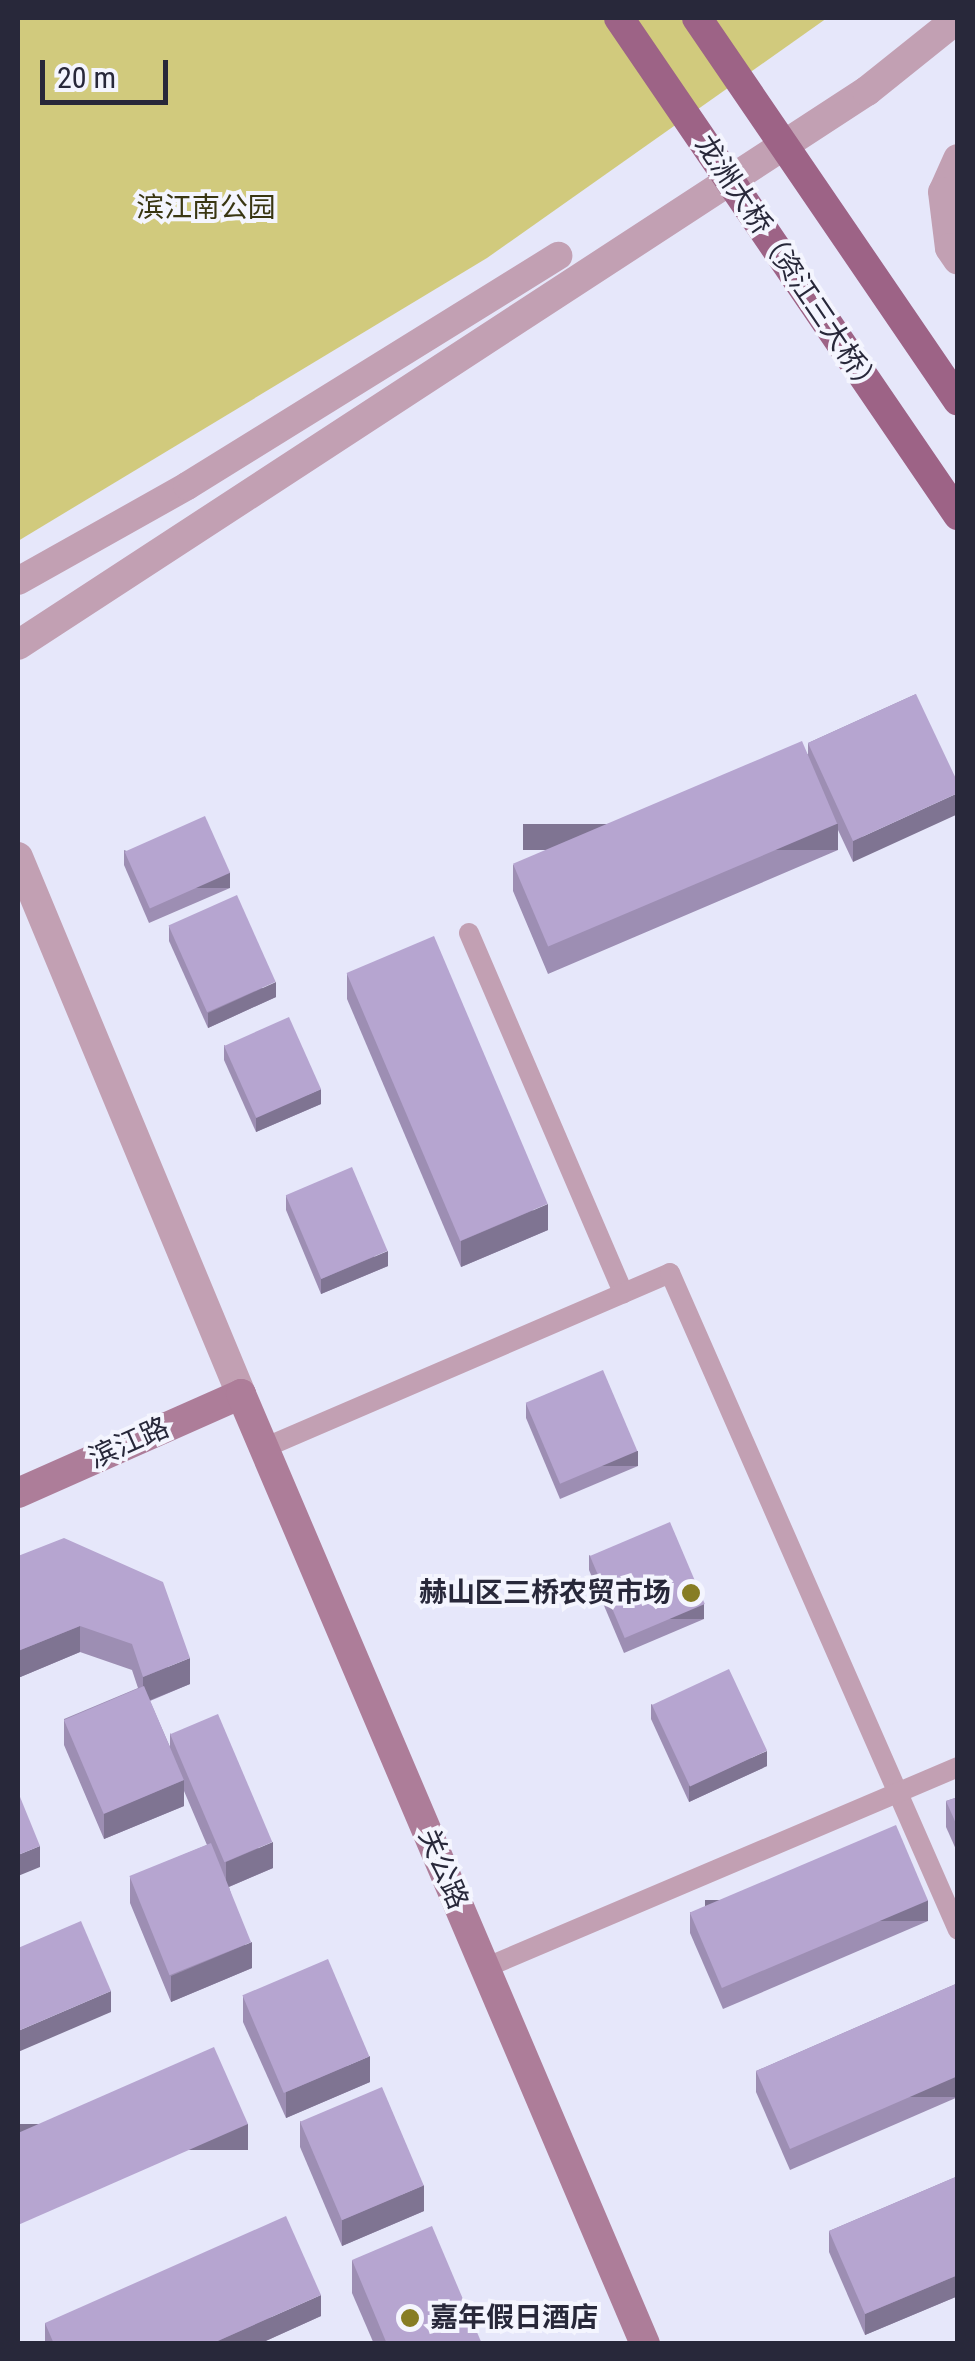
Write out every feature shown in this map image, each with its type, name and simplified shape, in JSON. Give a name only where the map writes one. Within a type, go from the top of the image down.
[{"type":"main road","name":"龙洲大桥（资江三大桥）","points":[[618,18],[958,515]]},
{"type":"main road","points":[[698,18],[958,400]]},
{"type":"main road","name":"关公路","points":[[241,1394],[645,2344]]},
{"type":"main road","name":"滨江路","points":[[18,1493],[241,1394]]},
{"type":"street","points":[[18,645],[867,92],[958,18]]},
{"type":"street","points":[[958,159],[944,192],[950,248],[958,260]]},
{"type":"street","points":[[18,581],[187,486],[558,256]]},
{"type":"street","points":[[18,857],[241,1394]]},
{"type":"lane","points":[[469,933],[623,1293]]},
{"type":"lane","points":[[264,1448],[670,1272],[958,1930]]},
{"type":"lane","points":[[485,1968],[958,1767]]},
{"type":"green space","name":"滨江南公园","points":[[18,18],[827,18],[487,258],[18,541]]},
{"type":"building","points":[[916,694],[958,783],[958,793],[853,841],[808,743]]},
{"type":"building","points":[[802,741],[837,824],[548,947],[513,864]]},
{"type":"building","points":[[205,816],[230,873],[150,908],[125,852]]},
{"type":"building","points":[[237,895],[276,982],[207,1012],[168,926]]},
{"type":"building","points":[[434,936],[548,1204],[460,1241],[347,973]]},
{"type":"building","points":[[289,1017],[321,1089],[256,1118],[224,1046]]},
{"type":"building","points":[[352,1167],[388,1251],[321,1279],[286,1195]]},
{"type":"building","points":[[603,1370],[637,1451],[560,1484],[526,1403]]},
{"type":"building","points":[[670,1522],[705,1604],[625,1638],[590,1556]]},
{"type":"building","points":[[64,1538],[163,1582],[190,1658],[143,1677],[132,1644],[80,1626],[18,1651],[18,1556]]},
{"type":"building","points":[[729,1669],[767,1751],[690,1786],[652,1705]]},
{"type":"building","points":[[144,1686],[184,1780],[104,1814],[64,1720]]},
{"type":"building","points":[[218,1714],[272,1842],[224,1862],[170,1734]]},
{"type":"building","points":[[18,1792],[40,1846],[18,1855]]},
{"type":"building","points":[[958,1797],[958,1828],[946,1801]]},
{"type":"building","points":[[896,1825],[928,1900],[722,1988],[690,1913]]},
{"type":"building","points":[[211,1843],[251,1942],[169,1975],[129,1876]]},
{"type":"building","points":[[81,1921],[111,1991],[18,2031],[18,1948]]},
{"type":"building","points":[[328,1959],[369,2057],[284,2093],[242,1995]]},
{"type":"building","points":[[958,1983],[958,2076],[790,2149],[756,2071]]},
{"type":"building","points":[[214,2047],[248,2124],[18,2225],[18,2133]]},
{"type":"building","points":[[382,2087],[424,2185],[342,2220],[300,2122]]},
{"type":"building","points":[[958,2176],[958,2275],[865,2314],[829,2231]]},
{"type":"building","points":[[286,2216],[321,2295],[211,2344],[54,2344],[45,2323]]},
{"type":"building","name":"嘉年假日酒店","points":[[432,2226],[482,2344],[387,2344],[352,2260]]},
{"type":"place","name":"赫山区三桥农贸市场","points":[[691,1593]]},
{"type":"place","name":"嘉年假日酒店","points":[[410,2318]]}]
